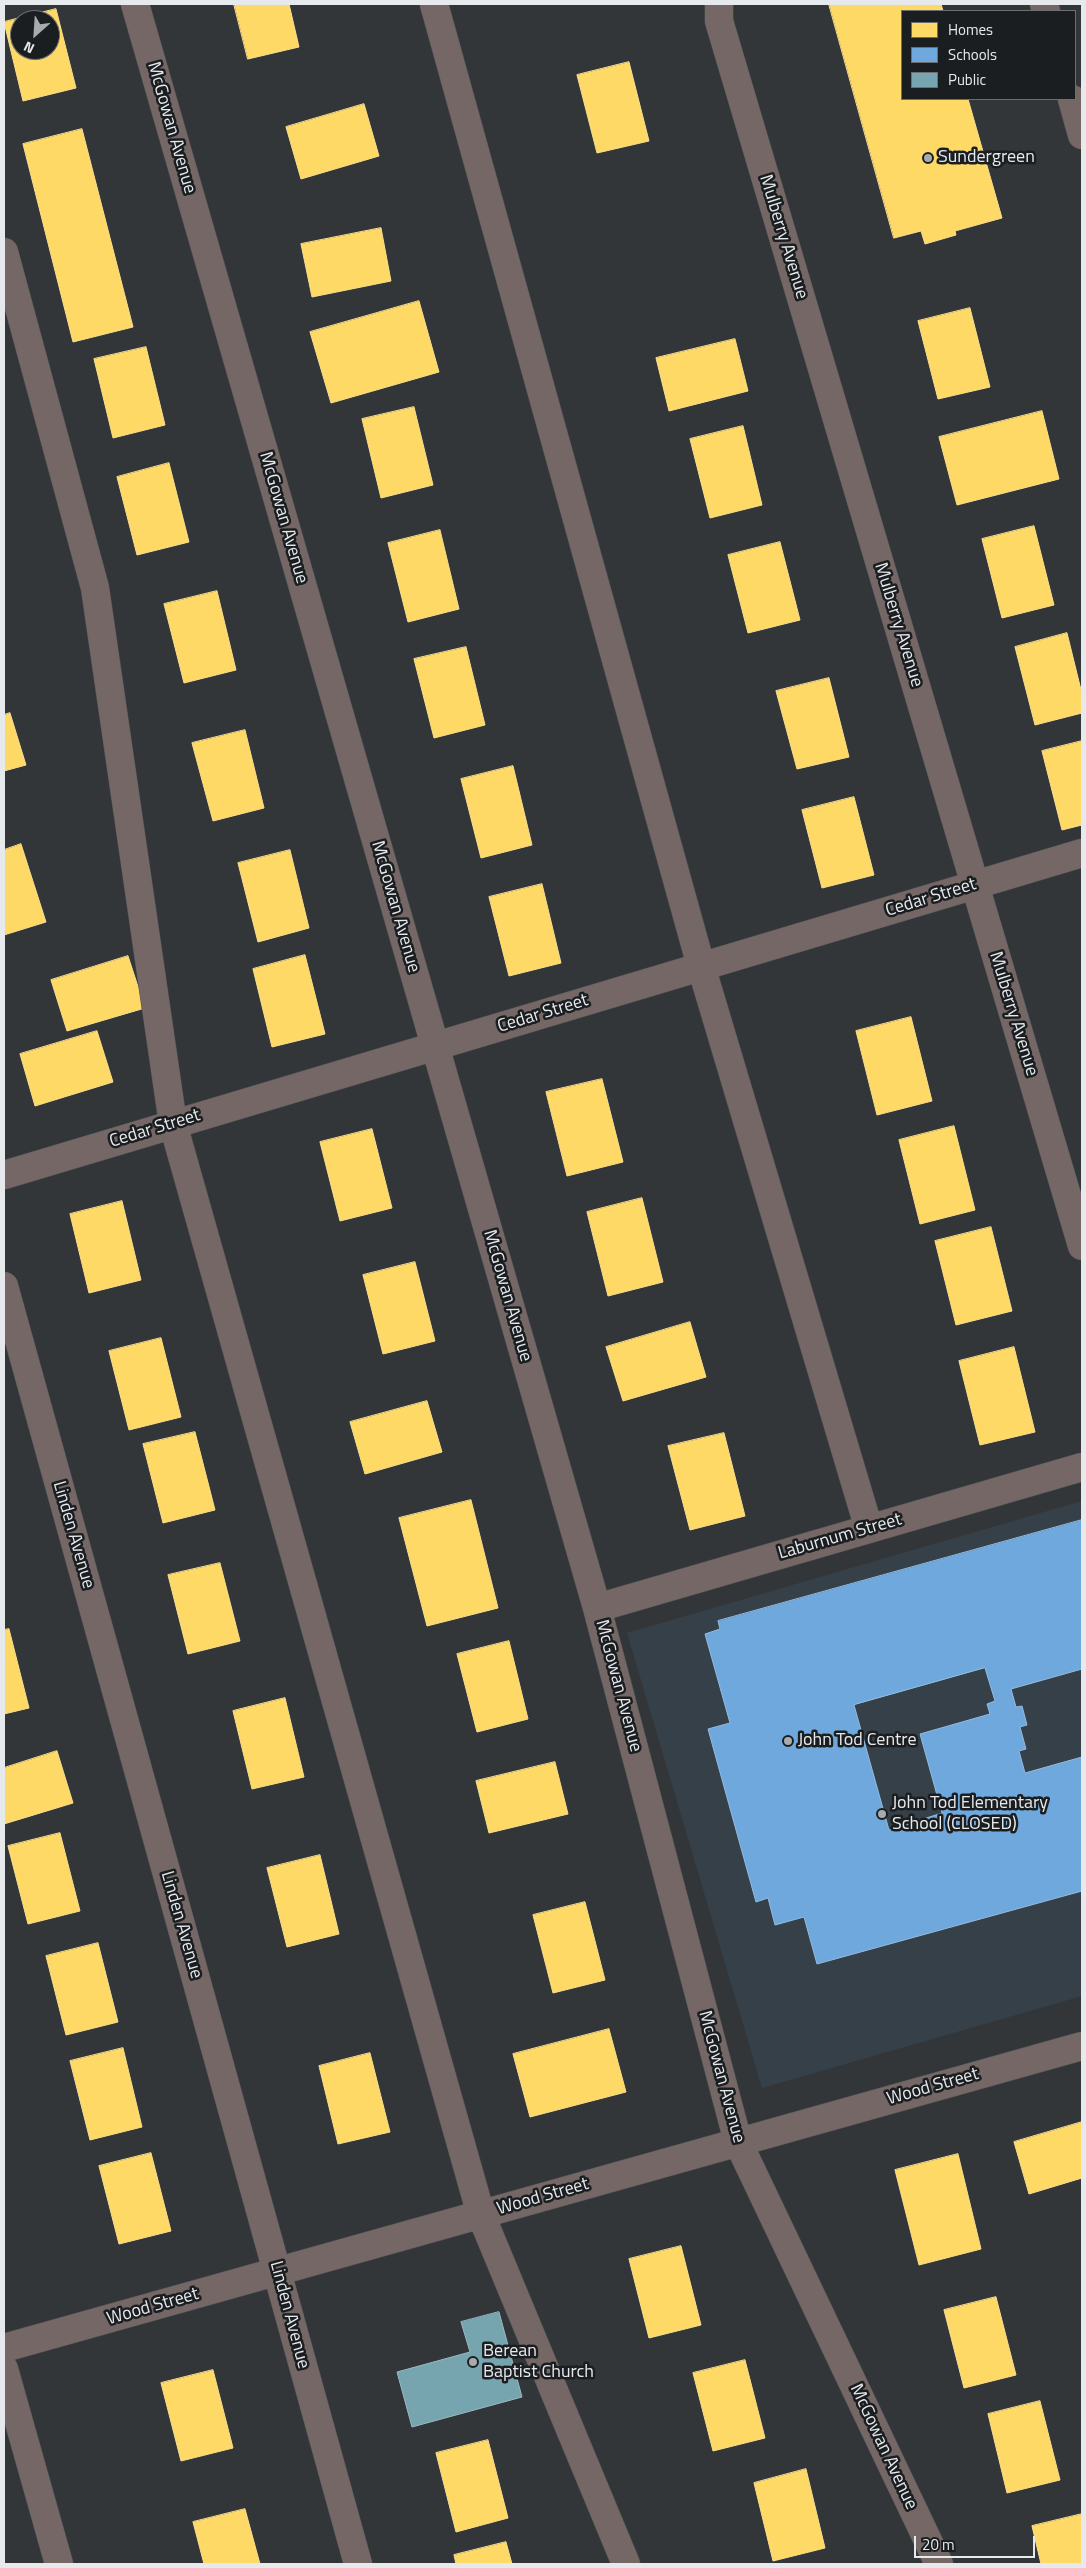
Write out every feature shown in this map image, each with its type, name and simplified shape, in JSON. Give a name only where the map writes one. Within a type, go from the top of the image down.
[{"type":"street","name":"McGowan Avenue","points":[[135,4],[597,1608],[738,2142],[939,2564]]},
{"type":"street","points":[[434,4],[700,966],[869,1529]]},
{"type":"street","name":"Mulberry Avenue","points":[[719,4],[718,21],[1082,1246]]},
{"type":"street","points":[[1072,100],[1082,135]]},
{"type":"street","points":[[4,252],[95,588],[173,1124],[481,2215],[626,2564]]},
{"type":"street","name":"Cedar Street","points":[[4,1175],[1082,853]]},
{"type":"street","name":"Linden Avenue","points":[[4,1286],[358,2564]]},
{"type":"street","name":"Laburnum Street","points":[[597,1608],[1082,1467]]},
{"type":"street","name":"Wood Street","points":[[4,2348],[1082,2046]]},
{"type":"street","points":[[4,2369],[59,2564]]},
{"type":"shaded area","name":"John Tod Elementary School (CLOSED)","points":[[1082,1501],[1082,1996],[762,2088],[627,1633]]},
{"type":"building: Homes","points":[[234,4],[289,4],[299,47],[248,59]]},
{"type":"building: Homes","name":"Sundergreen","points":[[829,4],[941,4],[943,10],[901,10],[901,100],[968,100],[1002,218],[955,231],[956,235],[925,244],[921,231],[894,238]]},
{"type":"building: Homes","points":[[10,20],[10,47],[4,22]]},
{"type":"building: Homes","points":[[60,25],[76,88],[23,101],[13,60],[60,60]]},
{"type":"building: Homes","points":[[629,62],[649,141],[597,153],[577,75]]},
{"type":"building: Homes","points":[[364,104],[379,156],[301,179],[286,127]]},
{"type":"building: Homes","points":[[82,129],[133,327],[73,342],[23,144]]},
{"type":"building: Homes","points":[[381,228],[391,281],[312,297],[301,244]]},
{"type":"building: Homes","points":[[419,301],[439,372],[331,403],[310,332]]},
{"type":"building: Homes","points":[[970,308],[990,387],[938,399],[918,321]]},
{"type":"building: Homes","points":[[735,339],[748,391],[669,411],[656,358]]},
{"type":"building: Homes","points":[[146,347],[165,425],[113,438],[94,359]]},
{"type":"building: Homes","points":[[414,407],[433,485],[381,498],[362,419]]},
{"type":"building: Homes","points":[[1042,411],[1059,479],[957,505],[939,437]]},
{"type":"building: Homes","points":[[743,426],[762,505],[710,518],[690,439]]},
{"type":"building: Homes","points":[[169,463],[189,542],[137,555],[117,477]]},
{"type":"building: Homes","points":[[1034,526],[1054,605],[1002,618],[982,539]]},
{"type":"building: Homes","points":[[440,530],[459,609],[408,622],[388,543]]},
{"type":"building: Homes","points":[[780,542],[800,620],[748,633],[728,555]]},
{"type":"building: Homes","points":[[217,591],[236,670],[184,683],[164,604]]},
{"type":"building: Homes","points":[[1067,633],[1082,694],[1082,713],[1035,725],[1015,647]]},
{"type":"building: Homes","points":[[466,647],[485,725],[434,738],[414,659]]},
{"type":"building: Homes","points":[[829,678],[849,757],[797,769],[776,691]]},
{"type":"building: Homes","points":[[10,713],[26,765],[4,771],[4,715]]},
{"type":"building: Homes","points":[[245,730],[264,808],[213,821],[192,743]]},
{"type":"building: Homes","points":[[1082,741],[1082,825],[1062,830],[1042,751]]},
{"type":"building: Homes","points":[[513,766],[532,845],[481,858],[461,779]]},
{"type":"building: Homes","points":[[854,797],[874,875],[822,888],[802,810]]},
{"type":"building: Homes","points":[[21,844],[46,922],[4,935],[4,850]]},
{"type":"building: Homes","points":[[290,850],[309,928],[258,942],[238,863]]},
{"type":"building: Homes","points":[[542,884],[561,963],[509,976],[489,897]]},
{"type":"building: Homes","points":[[305,955],[325,1034],[272,1047],[253,969]]},
{"type":"building: Homes","points":[[128,956],[145,1008],[67,1031],[51,980]]},
{"type":"building: Homes","points":[[911,1017],[932,1101],[877,1115],[856,1031]]},
{"type":"building: Homes","points":[[97,1031],[113,1082],[35,1106],[20,1054]]},
{"type":"building: Homes","points":[[602,1079],[623,1162],[567,1176],[546,1092]]},
{"type":"building: Homes","points":[[954,1126],[975,1210],[920,1224],[899,1140]]},
{"type":"building: Homes","points":[[372,1129],[392,1208],[340,1221],[320,1142]]},
{"type":"building: Homes","points":[[642,1198],[663,1282],[608,1296],[587,1212]]},
{"type":"building: Homes","points":[[122,1201],[141,1280],[89,1293],[70,1214]]},
{"type":"building: Homes","points":[[991,1227],[1012,1311],[956,1325],[935,1241]]},
{"type":"building: Homes","points":[[415,1262],[435,1341],[383,1354],[363,1275]]},
{"type":"building: Homes","points":[[690,1322],[706,1377],[623,1401],[606,1347]]},
{"type":"building: Homes","points":[[161,1338],[181,1417],[129,1430],[109,1351]]},
{"type":"building: Homes","points":[[1014,1347],[1035,1432],[980,1445],[959,1361]]},
{"type":"building: Homes","points":[[427,1401],[442,1452],[365,1474],[350,1422]]},
{"type":"building: Homes","points":[[195,1432],[215,1510],[163,1523],[143,1444]]},
{"type":"building: Homes","points":[[724,1433],[745,1516],[690,1530],[668,1446]]},
{"type":"building: Homes","points":[[471,1500],[498,1608],[427,1626],[399,1518]]},
{"type":"building: Homes","points":[[220,1563],[240,1641],[188,1654],[168,1575]]},
{"type":"building: Homes","points":[[9,1629],[29,1708],[4,1714],[4,1630]]},
{"type":"building: Homes","points":[[509,1641],[528,1719],[477,1732],[457,1654]]},
{"type":"building: Homes","points":[[285,1698],[304,1777],[252,1789],[233,1711]]},
{"type":"building: Homes","points":[[57,1751],[73,1803],[4,1824],[4,1768]]},
{"type":"building: Homes","points":[[555,1762],[568,1814],[489,1833],[476,1781]]},
{"type":"building: Homes","points":[[60,1833],[80,1911],[28,1924],[8,1846]]},
{"type":"building: Homes","points":[[320,1855],[339,1934],[287,1947],[267,1868]]},
{"type":"building: Homes","points":[[585,1902],[605,1980],[553,1993],[533,1915]]},
{"type":"building: Homes","points":[[98,1943],[118,2022],[66,2035],[46,1956]]},
{"type":"building: Homes","points":[[609,2029],[626,2092],[530,2117],[513,2054]]},
{"type":"building: Homes","points":[[123,2048],[142,2127],[90,2140],[70,2061]]},
{"type":"building: Homes","points":[[370,2053],[390,2132],[338,2144],[319,2066]]},
{"type":"building: Homes","points":[[1082,2122],[1082,2178],[1029,2194],[1014,2142]]},
{"type":"building: Homes","points":[[151,2153],[171,2231],[119,2244],[99,2166]]},
{"type":"building: Homes","points":[[958,2154],[981,2249],[919,2265],[895,2170]]},
{"type":"building: Homes","points":[[681,2246],[701,2325],[649,2338],[629,2259]]},
{"type":"building: Homes","points":[[996,2297],[1016,2375],[964,2388],[944,2310]]},
{"type":"building: Homes","points":[[745,2360],[765,2438],[713,2451],[693,2373]]},
{"type":"building: Homes","points":[[213,2370],[233,2448],[181,2461],[161,2383]]},
{"type":"building: Homes","points":[[1040,2401],[1060,2480],[1007,2493],[988,2414]]},
{"type":"building: Homes","points":[[488,2440],[508,2518],[456,2532],[436,2453]]},
{"type":"building: Homes","points":[[806,2469],[825,2548],[773,2561],[754,2483]]},
{"type":"building: Homes","points":[[245,2509],[260,2564],[204,2564],[193,2522]]},
{"type":"building: Homes","points":[[1082,2514],[1082,2564],[1041,2564],[1032,2526]]},
{"type":"building: Homes","points":[[506,2542],[512,2564],[456,2564],[454,2555]]},
{"type":"building: Schools","name":"John Tod Centre","points":[[1082,1520],[1082,1669],[1011,1689],[1016,1707],[1022,1706],[1027,1725],[1020,1727],[1026,1749],[1019,1751],[1025,1773],[1082,1757],[1082,1891],[817,1964],[804,1917],[775,1925],[768,1898],[756,1902],[708,1729],[730,1723],[705,1634],[720,1629],[718,1621]],"holes":[[[985,1668],[995,1701],[987,1704],[990,1714],[920,1734],[942,1813],[889,1830],[854,1705]]]},
{"type":"building: Public","name":"Berean Baptist Church","points":[[499,2312],[522,2397],[412,2427],[397,2372],[470,2352],[461,2322]]},
{"type":"place","name":"Sundergreen","points":[[928,158]]},
{"type":"place","name":"John Tod Centre","points":[[788,1741]]},
{"type":"place","name":"John Tod Elementary School (CLOSED)","points":[[882,1814]]},
{"type":"place","name":"Berean Baptist Church","points":[[473,2362]]}]
